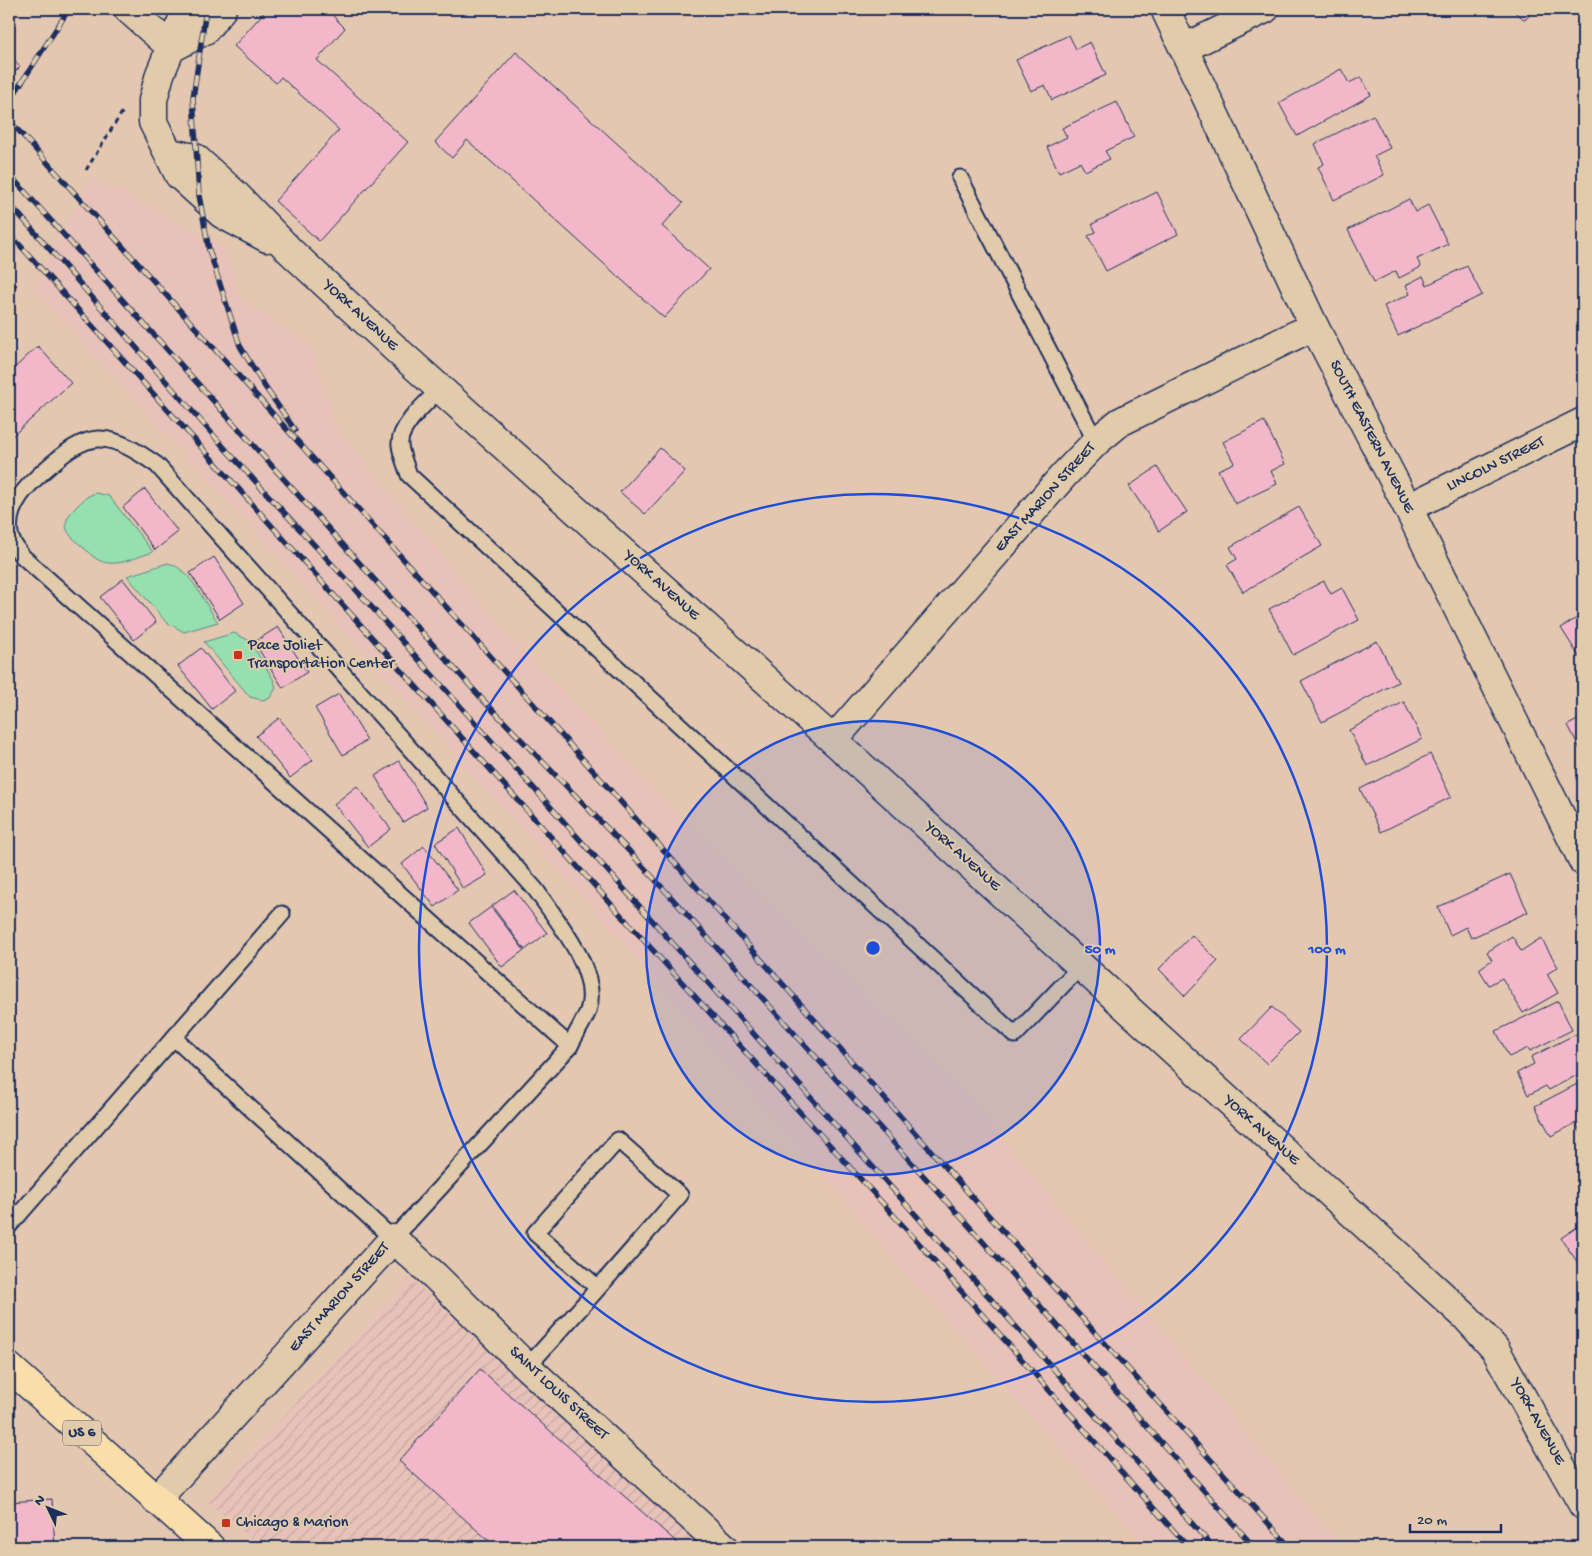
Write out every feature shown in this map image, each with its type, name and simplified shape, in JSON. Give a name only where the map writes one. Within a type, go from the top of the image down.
[{"type":"main road","name":"US 6","points":[[9,1367],[210,1547]]},
{"type":"street","points":[[128,9],[172,48],[205,30],[222,9]]},
{"type":"street","name":"YORK AVENUE","points":[[189,9],[185,14],[160,74],[153,100],[153,122],[179,175],[222,214],[290,251],[440,389],[833,740],[1466,1317],[1495,1349],[1583,1505]]},
{"type":"street","name":"SOUTH EASTERN AVENUE","points":[[1165,9],[1314,326],[1408,508],[1583,861]]},
{"type":"street","points":[[1184,48],[1265,9]]},
{"type":"street","name":"EAST MARION STREET","points":[[833,740],[1064,475],[1096,442],[1120,422],[1314,326]]},
{"type":"street","name":"LINCOLN STREET","points":[[1408,508],[1583,422]]},
{"type":"street","name":"EAST MARION STREET","points":[[156,1500],[393,1239]]},
{"type":"street","name":"SAINT LOUIS STREET","points":[[393,1239],[435,1276],[527,1367],[724,1547]]},
{"type":"lane","points":[[960,178],[1096,442]]},
{"type":"lane","points":[[440,389],[409,421],[404,431],[400,444],[409,475],[1015,1035],[1081,966]]},
{"type":"lane","name":"EAST MARION STREET","points":[[393,1239],[570,1046],[588,1011],[591,990],[578,954],[536,890],[157,465],[134,450],[98,439],[73,448],[22,492],[11,518],[11,538],[21,555],[570,1046]]},
{"type":"lane","points":[[9,1226],[282,914]]},
{"type":"lane","points":[[174,1038],[393,1239]]},
{"type":"lane","points":[[527,1367],[598,1288],[680,1195],[618,1140],[535,1233],[598,1288]]},
{"type":"path","points":[[86,170],[122,112],[125,102]]},
{"type":"path","points":[[9,296],[18,281]]},
{"type":"shaded area","points":[[92,177],[225,246],[241,299],[312,346],[337,428],[511,637],[714,851],[965,1093],[1342,1547],[1145,1547],[885,1250],[658,981],[241,516],[32,289]]},
{"type":"shaded area","points":[[410,1278],[705,1547],[261,1547],[207,1501]]},
{"type":"green space","points":[[96,493],[109,496],[153,552],[125,561],[108,563],[95,558],[73,539],[67,529],[67,519],[84,500]]},
{"type":"green space","points":[[168,563],[184,572],[191,580],[218,622],[184,632],[166,622],[127,576]]},
{"type":"green space","points":[[234,633],[250,641],[273,679],[276,688],[270,698],[262,700],[250,697],[204,642]]},
{"type":"building","points":[[267,9],[326,9],[345,28],[317,60],[408,142],[319,241],[275,201],[339,130],[281,77],[276,83],[234,46]]},
{"type":"building","points":[[1511,9],[1535,9],[1525,20]]},
{"type":"building","points":[[1069,35],[1076,49],[1090,42],[1106,75],[1052,100],[1045,85],[1031,91],[1016,60]]},
{"type":"building","points":[[516,52],[683,203],[662,226],[709,269],[664,318],[467,140],[452,158],[435,142]]},
{"type":"building","points":[[9,55],[20,67],[9,78]]},
{"type":"building","points":[[1341,69],[1349,83],[1361,77],[1371,95],[1297,136],[1279,103]]},
{"type":"building","points":[[1117,102],[1134,137],[1105,151],[1110,159],[1085,171],[1080,162],[1059,172],[1047,147],[1067,137],[1062,128]]},
{"type":"building","points":[[1373,115],[1390,148],[1374,156],[1384,175],[1334,200],[1318,167],[1324,164],[1315,144]]},
{"type":"building","points":[[1157,192],[1178,234],[1106,271],[1088,236],[1096,232],[1092,224]]},
{"type":"building","points":[[1409,199],[1415,212],[1428,205],[1448,244],[1417,259],[1421,267],[1399,278],[1396,271],[1374,282],[1348,230]]},
{"type":"building","points":[[1467,266],[1482,295],[1398,336],[1384,306],[1410,294],[1406,285],[1423,276],[1427,285]]},
{"type":"building","points":[[38,346],[71,383],[9,439],[9,373]]},
{"type":"building","points":[[1264,421],[1285,464],[1271,471],[1277,484],[1235,504],[1218,470],[1234,463],[1223,442]]},
{"type":"building","points":[[660,448],[685,471],[645,514],[620,492]]},
{"type":"building","points":[[1157,467],[1187,512],[1159,531],[1129,486]]},
{"type":"building","points":[[145,489],[178,532],[155,550],[123,507]]},
{"type":"building","points":[[1299,507],[1322,546],[1243,592],[1227,565],[1237,559],[1230,547]]},
{"type":"building","points":[[214,557],[244,603],[220,619],[190,573]]},
{"type":"building","points":[[123,579],[156,622],[134,640],[100,597]]},
{"type":"building","points":[[1324,581],[1331,594],[1342,588],[1359,620],[1293,655],[1269,609]]},
{"type":"building","points":[[1583,614],[1583,663],[1561,628]]},
{"type":"building","points":[[278,627],[307,672],[283,688],[254,642]]},
{"type":"building","points":[[1377,641],[1398,682],[1322,722],[1301,681]]},
{"type":"building","points":[[201,648],[235,691],[212,709],[178,666]]},
{"type":"building","points":[[339,694],[367,740],[343,755],[315,708]]},
{"type":"building","points":[[1404,702],[1422,739],[1367,766],[1349,730]]},
{"type":"building","points":[[1583,717],[1583,755],[1568,725]]},
{"type":"building","points":[[279,718],[313,760],[290,778],[256,736]]},
{"type":"building","points":[[1430,754],[1451,797],[1381,832],[1360,789]]},
{"type":"building","points":[[399,761],[427,807],[403,822],[375,776]]},
{"type":"building","points":[[357,786],[391,829],[368,847],[334,804]]},
{"type":"building","points":[[459,828],[487,875],[463,889],[435,843]]},
{"type":"building","points":[[424,846],[458,890],[435,907],[402,864]]},
{"type":"building","points":[[1510,874],[1528,912],[1471,938],[1466,927],[1450,935],[1438,907]]},
{"type":"building","points":[[514,890],[547,933],[525,950],[492,906]]},
{"type":"building","points":[[491,907],[524,950],[502,967],[469,923]]},
{"type":"building","points":[[1192,935],[1218,961],[1185,996],[1159,969]]},
{"type":"building","points":[[1512,936],[1521,951],[1541,938],[1558,967],[1547,974],[1558,993],[1523,1013],[1502,978],[1489,985],[1479,969],[1492,960],[1487,952]]},
{"type":"building","points":[[1558,1001],[1572,1030],[1530,1051],[1528,1048],[1509,1057],[1496,1031]]},
{"type":"building","points":[[1272,1007],[1299,1032],[1267,1064],[1241,1039]]},
{"type":"building","points":[[1576,1034],[1583,1049],[1583,1072],[1549,1090],[1546,1086],[1528,1095],[1517,1073],[1534,1064],[1531,1057]]},
{"type":"building","points":[[1583,1081],[1583,1137],[1576,1123],[1551,1136],[1535,1106]]},
{"type":"building","points":[[1583,1223],[1583,1268],[1582,1269],[1561,1238]]},
{"type":"building","points":[[480,1369],[682,1547],[496,1547],[399,1461]]},
{"type":"building","points":[[52,1499],[55,1547],[9,1547],[9,1502]]},
{"type":"railway","points":[[9,102],[69,9]]},
{"type":"railway","points":[[206,9],[193,98],[199,195],[209,250],[240,346],[263,384],[295,430]]},
{"type":"railway","points":[[9,120],[572,747],[981,1207],[1290,1547]]},
{"type":"railway","points":[[9,174],[482,699],[630,852],[969,1226],[1254,1547]]},
{"type":"railway","points":[[9,203],[230,454],[368,603],[1213,1547]]},
{"type":"railway","points":[[9,233],[620,914],[916,1240],[1188,1547]]},
{"type":"place","name":"Pace Joliet Transportation Center","points":[[238,655]]},
{"type":"place","name":"Chicago & Marion","points":[[226,1523]]}]
